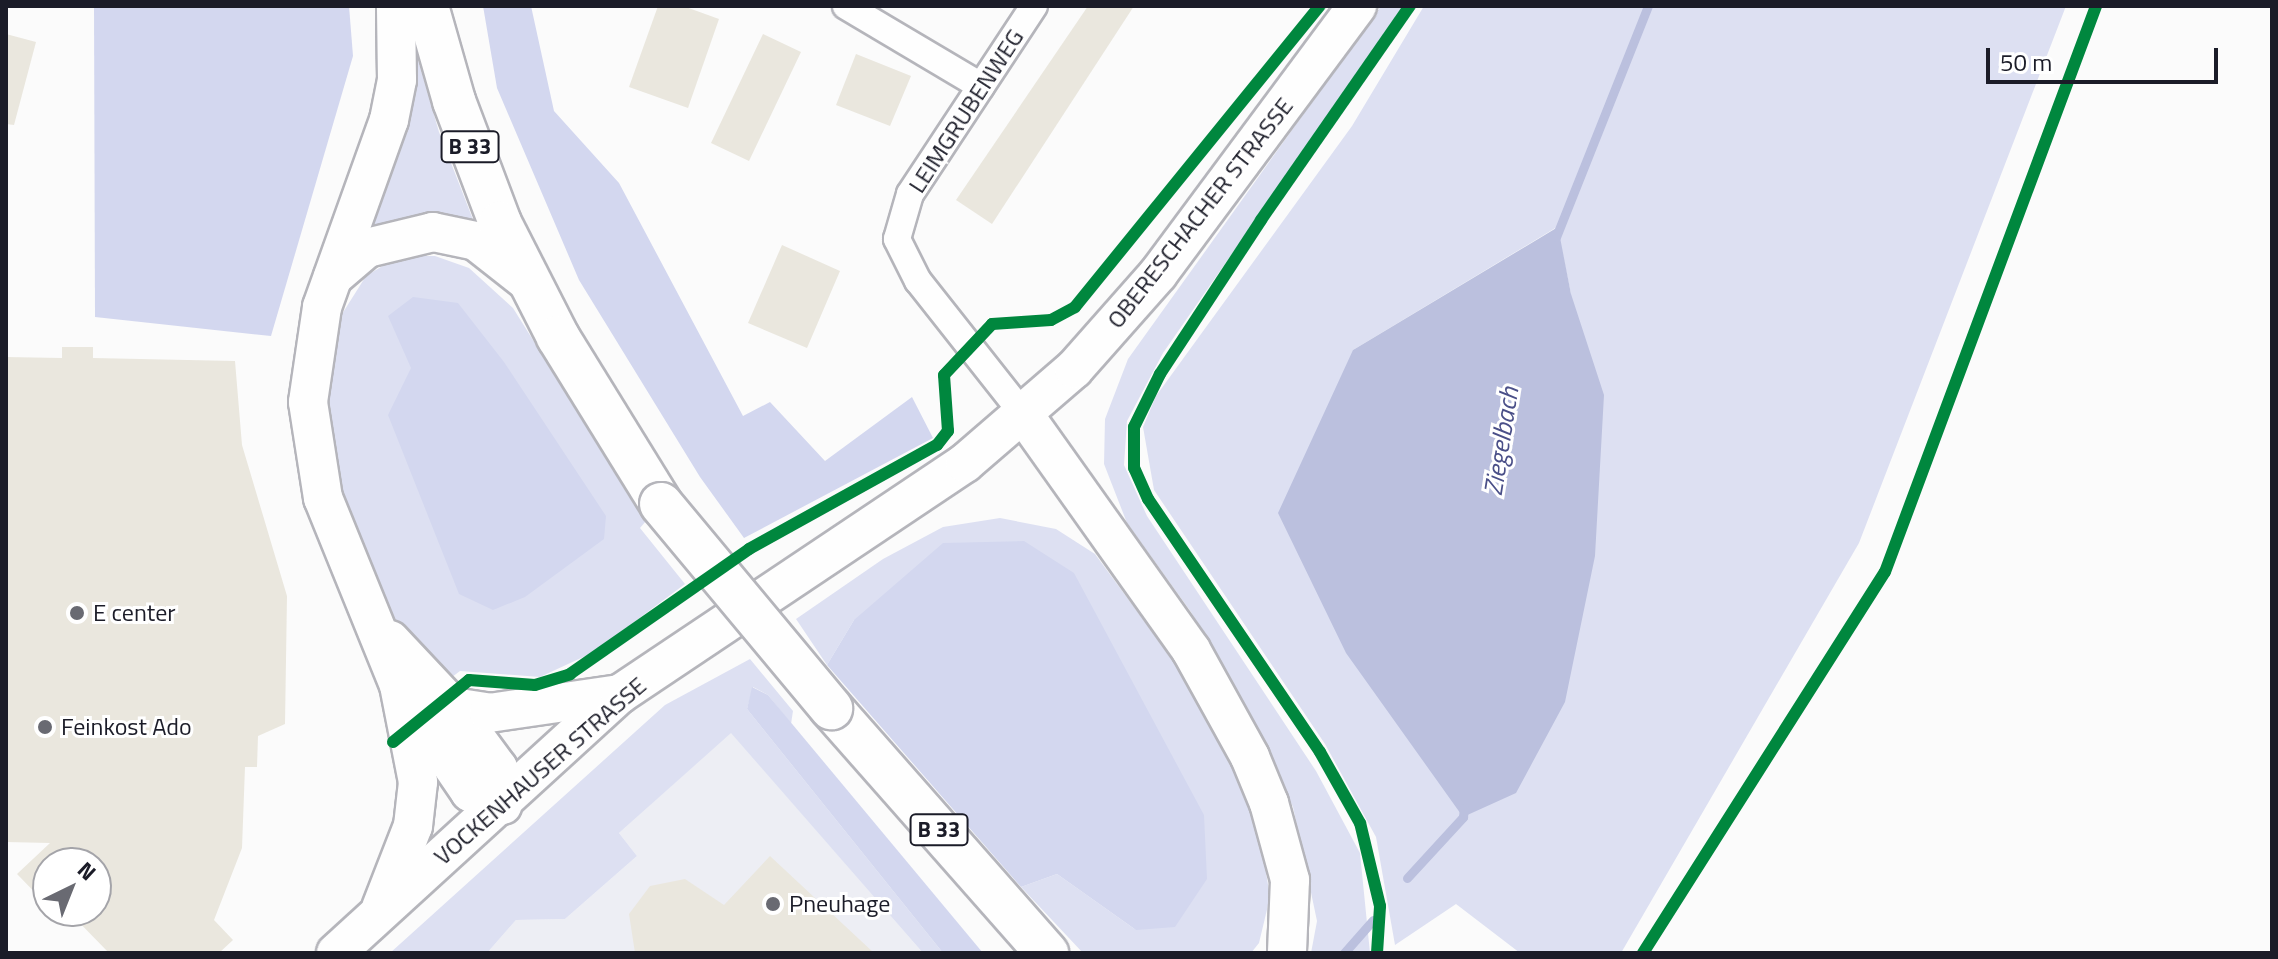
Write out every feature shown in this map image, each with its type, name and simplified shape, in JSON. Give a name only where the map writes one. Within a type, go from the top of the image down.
[{"type":"main road","points":[[378,914],[413,826],[418,782],[399,685],[379,629],[323,498],[309,434],[309,369],[333,277],[389,120],[397,80],[396,6]]},
{"type":"main road","name":"B 33","points":[[427,6],[476,163],[529,283],[661,504],[831,708],[1047,953]]},
{"type":"main road","name":"OBERESCHACHER STRASSE","points":[[875,521],[965,463],[1074,369],[1158,274],[1357,6]]},
{"type":"main road","points":[[333,277],[377,243],[433,232],[476,241],[529,283]]},
{"type":"main road","points":[[1024,415],[1133,565],[1228,714],[1269,803],[1286,858],[1284,944]]},
{"type":"main road","name":"VOCKENHAUSER STRASSE","points":[[336,953],[502,805],[620,694],[875,521]]},
{"type":"main road","points":[[379,629],[453,707],[498,768],[502,805],[486,803],[470,792],[399,685]]},
{"type":"main road","points":[[453,707],[489,713],[620,694]]},
{"type":"street","points":[[846,6],[981,86]]},
{"type":"street","name":"LEIMGRUBENWEG","points":[[1024,415],[918,281],[897,239],[910,194],[1034,6]]},
{"type":"shaded area","points":[[94,6],[349,6],[353,56],[271,336],[95,317]]},
{"type":"shaded area","points":[[483,6],[531,6],[554,111],[619,183],[743,416],[770,402],[825,461],[912,397],[933,438],[744,538],[700,477],[579,280],[497,88]]},
{"type":"shaded area","points":[[1381,6],[1404,6],[1163,353],[1127,421],[1124,465],[1147,516],[1316,771],[1360,853],[1370,953],[1311,953],[1317,921],[1293,807],[1244,705],[1191,612],[1127,523],[1104,464],[1105,419],[1128,359]]},
{"type":"shaded area","points":[[1424,6],[2066,6],[1859,543],[1621,953],[1520,953],[1456,904],[1395,945],[1376,837],[1325,744],[1154,490],[1143,427],[1156,396],[1352,126]],"holes":[[[1557,227],[1571,294],[1353,350]]]},
{"type":"shaded area","points":[[412,39],[439,132],[479,235],[367,235]]},
{"type":"shaded area","points":[[399,256],[435,256],[469,268],[513,308],[646,521],[640,528],[685,584],[594,652],[540,677],[460,671],[448,680],[414,648],[377,591],[341,498],[324,386],[342,314],[366,276]]},
{"type":"shaded area","points":[[413,297],[458,303],[504,362],[606,516],[604,539],[525,597],[493,610],[459,594],[388,415],[411,368],[388,316]]},
{"type":"shaded area","points":[[1000,518],[1056,529],[1095,554],[1189,682],[1230,757],[1260,835],[1270,897],[1259,943],[1251,953],[1083,953],[1021,887],[1057,874],[1136,930],[854,620],[827,665],[796,619],[883,559],[943,527]]},
{"type":"shaded area","points":[[1024,541],[1074,573],[1204,815],[1207,879],[1175,927],[1136,930],[1057,874],[1021,887],[827,665],[854,620],[943,543]]},
{"type":"shaded area","points":[[750,659],[793,711],[791,724],[768,695],[753,687],[747,709],[943,953],[923,953],[731,733],[619,833],[637,856],[565,919],[516,920],[487,953],[390,953],[665,705]]},
{"type":"shaded area","points":[[752,687],[768,695],[983,953],[943,953],[747,709]]},
{"type":"shaded area","points":[[731,732],[923,953],[487,953],[516,920],[565,919],[637,856],[619,833]]},
{"type":"water","points":[[1558,227],[1571,294],[1604,395],[1595,556],[1565,702],[1516,793],[1463,817],[1346,653],[1278,513],[1353,350]]},
{"type":"building","points":[[658,6],[683,6],[719,19],[688,108],[629,87]]},
{"type":"building","points":[[1088,6],[1134,6],[992,224],[956,200]]},
{"type":"building","points":[[6,34],[36,42],[14,125],[6,124]]},
{"type":"building","points":[[763,34],[801,52],[749,161],[711,143]]},
{"type":"building","points":[[856,54],[911,76],[890,126],[836,105]]},
{"type":"building","points":[[782,245],[840,271],[807,348],[748,323]]},
{"type":"building","points":[[62,347],[93,347],[93,358],[235,361],[242,445],[287,596],[285,724],[258,736],[257,767],[245,767],[242,848],[214,920],[233,940],[219,953],[109,953],[84,927],[112,927],[112,847],[46,847],[50,843],[6,842],[6,357],[62,358]]},
{"type":"building","name":"Pneuhage","points":[[770,856],[874,953],[635,953],[629,914],[650,886],[685,879],[724,905]]},
{"type":"building","points":[[32,860],[32,889],[17,874]]},
{"type":"waterway","name":"Ziegelbach","points":[[1556,237],[1648,6]]},
{"type":"waterway","name":"Ziegelbach","points":[[1407,878],[1463,817],[1464,808]]},
{"type":"waterway","name":"Ziegelbach","points":[[1344,953],[1373,920]]},
{"type":"cycle path","points":[[393,742],[469,680],[535,685],[570,674],[749,549],[937,445],[948,431],[944,375],[992,324],[1051,320],[1075,307],[1320,6]]},
{"type":"cycle path","points":[[1377,953],[1380,906],[1360,823],[1320,752],[1148,499],[1134,468],[1134,427],[1160,374],[1261,220],[1410,6]]},
{"type":"cycle path","points":[[1643,953],[1885,572],[2096,6]]},
{"type":"place","name":"E center","points":[[77,613]]},
{"type":"place","name":"Feinkost Ado","points":[[45,727]]},
{"type":"place","name":"Pneuhage","points":[[773,904]]}]
